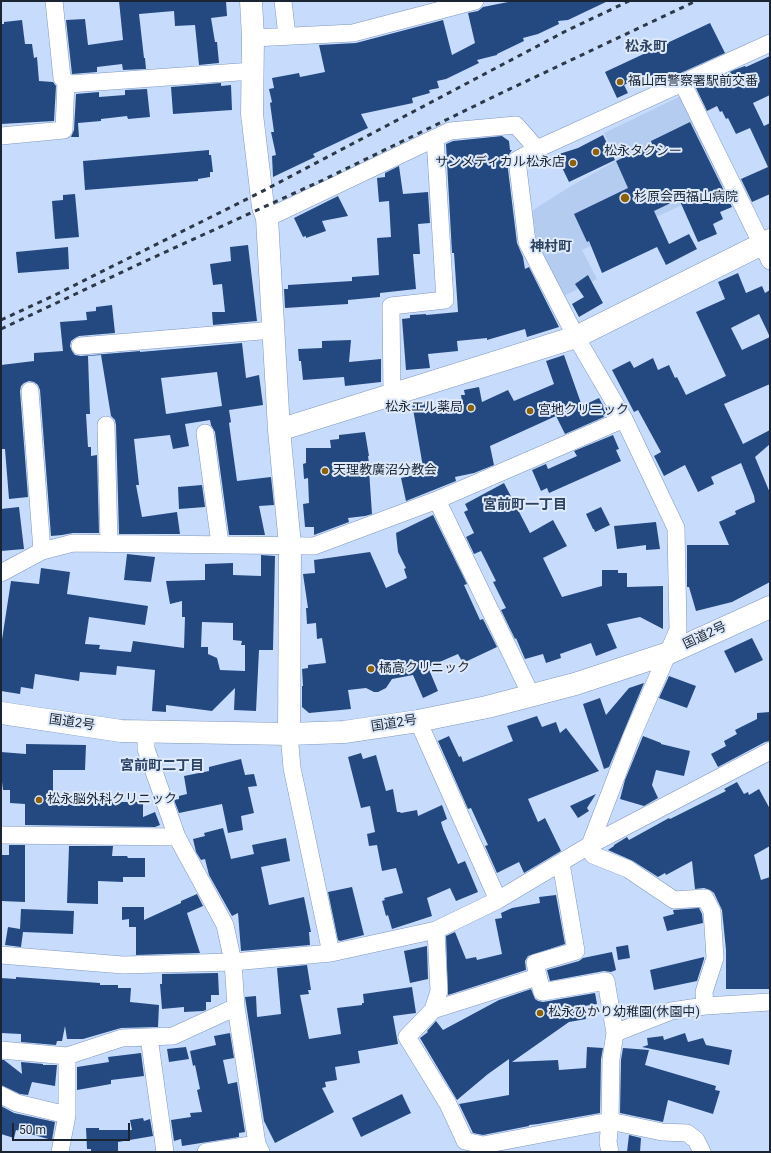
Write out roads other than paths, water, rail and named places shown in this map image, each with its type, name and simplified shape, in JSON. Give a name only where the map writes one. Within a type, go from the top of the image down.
[{"type":"main road","points":[[251,1],[253,38],[252,114],[263,208],[267,218],[279,430],[290,545],[289,734]]},
{"type":"main road","points":[[279,430],[576,337],[767,248]]},
{"type":"main road","name":"国道2号","points":[[1,713],[121,731],[289,734],[344,732],[418,721],[487,707],[574,684],[669,653],[770,607]]},
{"type":"street","points":[[54,1],[62,78],[69,84],[253,71]]},
{"type":"street","points":[[283,1],[288,36]]},
{"type":"street","points":[[253,38],[353,33],[475,1]]},
{"type":"street","points":[[706,1006],[704,992],[715,958],[712,911],[705,898],[674,900],[628,869],[593,855],[590,845],[631,738],[678,630],[676,528],[624,418],[576,337],[527,242],[517,160],[537,149],[683,84],[770,43]]},
{"type":"street","points":[[1,136],[64,130],[66,81]]},
{"type":"street","points":[[683,84],[767,248]]},
{"type":"street","points":[[267,218],[450,131],[516,125],[537,149]]},
{"type":"street","points":[[392,395],[391,306],[445,300],[435,138]]},
{"type":"street","points":[[80,346],[273,330]]},
{"type":"street","points":[[30,391],[42,552]]},
{"type":"street","points":[[1,573],[42,552],[73,543],[314,546],[437,500],[624,418]]},
{"type":"street","points":[[106,425],[109,543]]},
{"type":"street","points":[[205,433],[220,544]]},
{"type":"street","points":[[437,500],[531,696]]},
{"type":"street","points":[[418,721],[498,900]]},
{"type":"street","points":[[146,731],[146,749],[176,837],[225,925],[234,962],[236,1007],[259,1148],[206,1152]]},
{"type":"street","points":[[289,734],[292,768],[331,953]]},
{"type":"street","points":[[1,955],[122,965],[234,962],[331,953],[436,930],[498,900],[590,845],[770,751]]},
{"type":"street","points":[[1,835],[176,837]]},
{"type":"street","points":[[561,863],[576,951],[535,963],[542,992],[606,981],[615,1034],[611,1059],[610,1121],[608,1142],[610,1152]]},
{"type":"street","points":[[436,930],[438,990],[433,1010],[407,1038],[448,1104],[465,1141],[483,1145],[610,1121],[662,1132],[687,1134],[696,1140],[702,1152]]},
{"type":"street","points":[[433,1010],[538,977]]},
{"type":"street","points":[[615,1034],[671,1011],[706,1006],[770,1002]]},
{"type":"street","points":[[1,1050],[67,1056],[122,1038],[173,1036],[236,1007]]},
{"type":"street","points":[[149,1037],[165,1152]]},
{"type":"street","points":[[60,1152],[67,1115],[67,1056]]},
{"type":"street","points":[[1,1095],[18,1103],[67,1115]]},
{"type":"railway","points":[[1,320],[53,296],[261,192],[566,31],[629,1]]},
{"type":"railway","points":[[1,329],[323,180],[495,96],[696,1]]},
{"type":"place","name":"福山西警察署駅前交番","points":[[620,82]]},
{"type":"place","name":"松永タクシー","points":[[596,152]]},
{"type":"place","name":"サンメディカル松永店","points":[[573,163]]},
{"type":"place","name":"杉原会西福山病院","points":[[625,198]]},
{"type":"place","name":"松永エル薬局","points":[[471,408]]},
{"type":"place","name":"宮地クリニック","points":[[530,411]]},
{"type":"place","name":"天理教廣沼分教会","points":[[325,471]]},
{"type":"place","name":"橘高クリニック","points":[[371,669]]},
{"type":"place","name":"松永脳外科クリニック","points":[[39,800]]},
{"type":"place","name":"松永ひかり幼稚園(休園中)","points":[[540,1013]]},
{"type":"district","name":"松永町","points":[[646,47]]},
{"type":"district","name":"神村町","points":[[551,247]]},
{"type":"district","name":"宮前町一丁目","points":[[525,505]]},
{"type":"district","name":"宮前町二丁目","points":[[162,766]]}]
